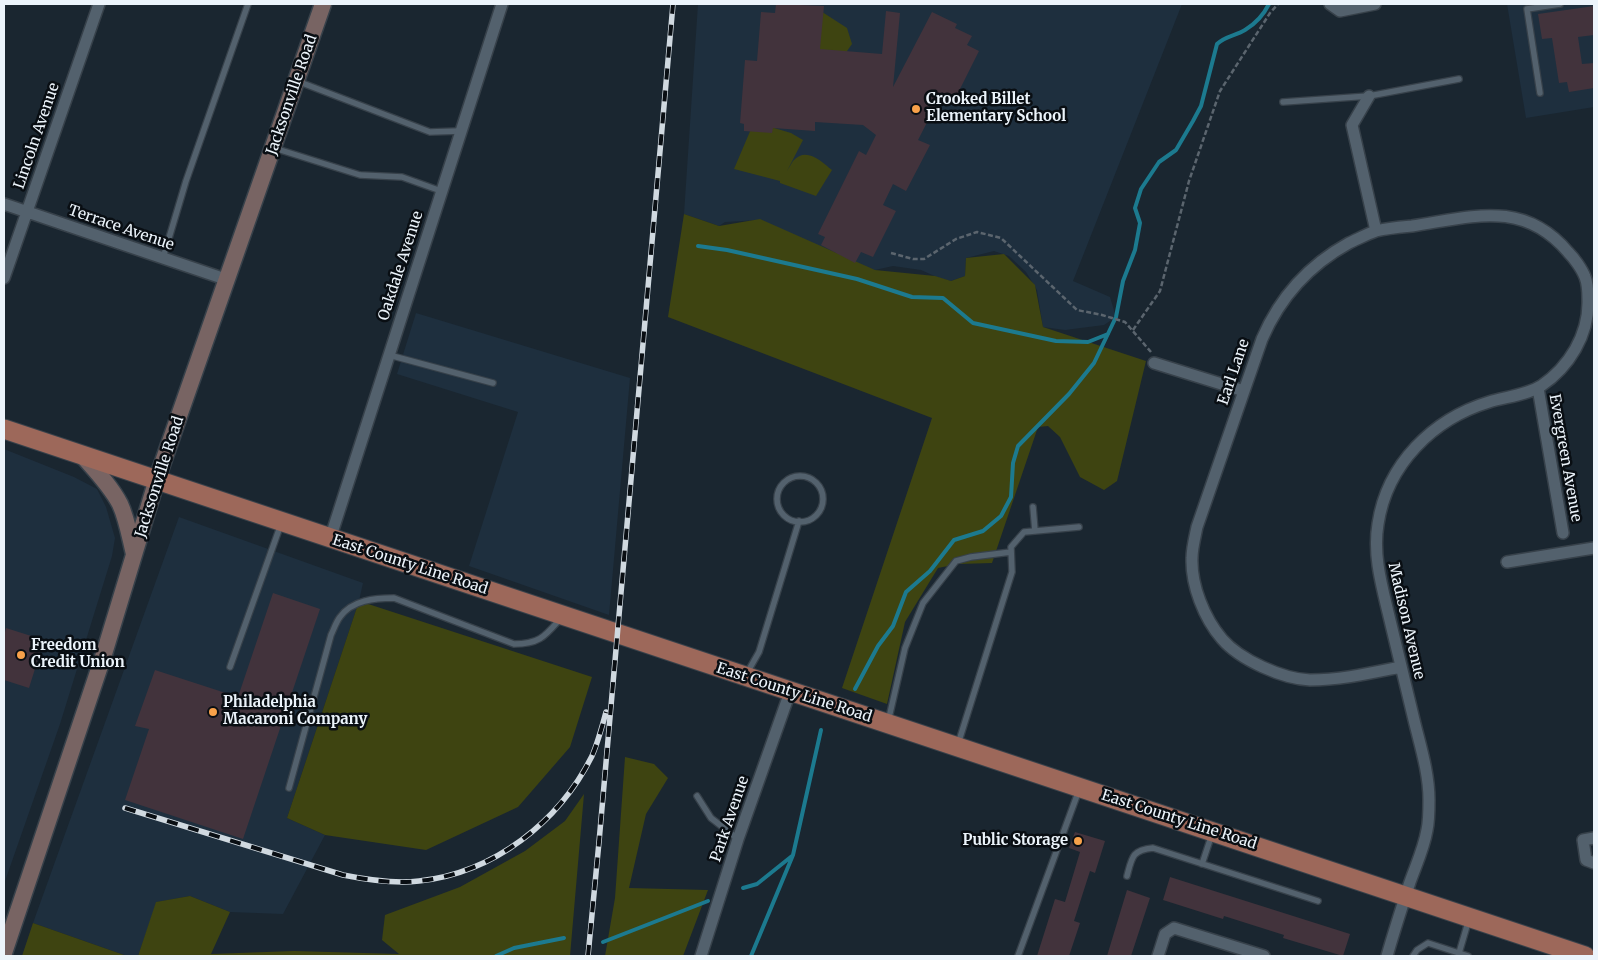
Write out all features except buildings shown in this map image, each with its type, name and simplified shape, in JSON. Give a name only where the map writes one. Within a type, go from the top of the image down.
[{"type":"main road","name":"Jacksonville Road","points":[[4,953],[134,556],[157,479],[324,4]]},
{"type":"main road","name":"East County Line Road","points":[[4,429],[1585,956]]},
{"type":"main road","points":[[81,454],[107,484],[120,505],[129,532],[134,556]]},
{"type":"street","name":"Lincoln Avenue","points":[[4,278],[99,4]]},
{"type":"street","name":"Oakdale Avenue","points":[[330,539],[502,4]]},
{"type":"street","points":[[1330,4],[1340,11],[1375,4]]},
{"type":"street","points":[[1369,96],[1352,125],[1376,231]]},
{"type":"street","name":"Terrace Avenue","points":[[4,204],[228,280]]},
{"type":"street","name":"Earl Lane","points":[[1401,667],[1342,678],[1317,680],[1275,673],[1248,660],[1222,640],[1206,615],[1196,588],[1192,558],[1197,527],[1270,321],[1294,287],[1323,259],[1349,244],[1376,231],[1486,215],[1508,216],[1530,222],[1552,235],[1590,276],[1588,292],[1591,307]]},
{"type":"street","name":"Madison Avenue","points":[[1386,956],[1427,830],[1429,797],[1425,766],[1378,574],[1376,546],[1378,520],[1398,469],[1415,446],[1435,428],[1457,414],[1488,402],[1538,388],[1558,372],[1573,354],[1584,332],[1591,307]]},
{"type":"street","points":[[1154,363],[1244,391]]},
{"type":"street","name":"Evergreen Avenue","points":[[1538,388],[1563,533]]},
{"type":"street","points":[[1507,562],[1594,548]]},
{"type":"street","name":"Park Avenue","points":[[701,956],[738,839],[790,692]]},
{"type":"street","points":[[1594,838],[1583,840],[1586,860],[1594,863]]},
{"type":"street","points":[[1158,956],[1166,934],[1174,928],[1264,956]]},
{"type":"lane","points":[[163,258],[186,181],[248,4]]},
{"type":"lane","points":[[1540,93],[1527,9],[1560,4]]},
{"type":"lane","points":[[1282,102],[1369,96],[1459,79]]},
{"type":"lane","points":[[297,81],[430,132],[460,131]]},
{"type":"lane","points":[[274,148],[360,175],[402,177],[441,191]]},
{"type":"lane","points":[[388,355],[493,383]]},
{"type":"lane","points":[[795,476],[802,476],[816,482],[822,496],[819,511],[813,517],[798,521],[791,520],[780,511],[777,497],[782,484],[795,476]]},
{"type":"lane","points":[[1033,507],[1035,531]]},
{"type":"lane","points":[[744,677],[759,652],[798,521]]},
{"type":"lane","points":[[230,667],[282,522]]},
{"type":"lane","points":[[957,747],[1012,572],[1011,547],[1024,532],[1079,527]]},
{"type":"lane","points":[[888,724],[905,648],[923,603],[956,561],[971,557],[1011,552]]},
{"type":"lane","points":[[289,788],[331,635],[341,616],[355,604],[375,598],[394,598],[514,644],[530,644],[545,636],[563,616]]},
{"type":"lane","points":[[1018,956],[1080,788]]},
{"type":"lane","points":[[697,796],[711,818],[738,839]]},
{"type":"lane","points":[[1202,864],[1212,832]]},
{"type":"lane","points":[[1127,876],[1133,856],[1141,849],[1153,848],[1318,901]]},
{"type":"lane","points":[[1458,953],[1470,917]]},
{"type":"lane","points":[[1413,956],[1417,950],[1428,944],[1468,956]]},
{"type":"path","points":[[1133,330],[1160,291],[1189,181],[1220,91],[1270,13],[1278,4]]},
{"type":"path","points":[[891,253],[913,259],[924,259],[956,239],[978,232],[1001,238],[1076,310],[1125,322],[1152,353],[1154,363]]},
{"type":"shaded area","name":"Crooked Billet Elementary School","points":[[698,4],[1182,4],[1073,281],[1110,297],[1116,317],[1104,325],[1065,330],[1043,327],[1037,290],[1026,272],[1009,256],[994,251],[966,258],[965,276],[951,281],[921,270],[893,266],[875,270],[853,264],[760,220],[725,222],[719,226],[684,214]]},
{"type":"shaded area","points":[[1507,4],[1594,4],[1594,107],[1526,118]]},
{"type":"shaded area","points":[[416,313],[630,378],[609,615],[469,566],[518,412],[397,374]]},
{"type":"shaded area","points":[[4,449],[74,477],[97,489],[106,507],[115,538],[112,556],[60,724],[4,884]]},
{"type":"shaded area","points":[[179,517],[363,583],[359,601],[287,818],[325,835],[283,914],[230,912],[190,896],[157,902],[138,956],[127,956],[33,923]]},
{"type":"green space","points":[[816,8],[847,28],[852,44],[835,68],[812,53]]},
{"type":"green space","points":[[754,122],[791,133],[803,140],[787,171],[793,161],[803,155],[813,156],[832,170],[816,196],[780,183],[780,181],[734,169]]},
{"type":"green space","points":[[684,214],[719,226],[760,219],[875,270],[935,276],[951,281],[965,276],[966,258],[1004,254],[1035,285],[1043,327],[1146,361],[1117,481],[1104,490],[1080,477],[1060,437],[1048,426],[1038,427],[992,563],[958,564],[938,568],[905,622],[887,704],[842,688],[932,418],[668,317]]},
{"type":"green space","points":[[359,601],[592,677],[570,747],[518,807],[426,850],[325,835],[287,818]]},
{"type":"green space","points":[[625,757],[654,764],[668,778],[646,814],[629,888],[708,890],[683,956],[605,956],[615,898]]},
{"type":"green space","points":[[584,794],[570,956],[138,956],[156,902],[190,896],[230,912],[211,954],[294,951],[399,954],[382,940],[385,915],[460,887],[525,851],[565,821]]},
{"type":"green space","points":[[33,923],[127,956],[22,956]]},
{"type":"waterway","points":[[855,689],[878,646],[893,626],[906,592],[930,571],[954,540],[983,531],[1001,516],[1011,497],[1013,463],[1018,446],[1069,394],[1094,363],[1116,317],[1123,281],[1135,250],[1140,223],[1135,208],[1141,189],[1159,162],[1176,150],[1201,106],[1217,44],[1223,39],[1249,28],[1269,4]]},
{"type":"waterway","points":[[698,246],[727,250],[857,279],[912,297],[943,298],[973,323],[1056,341],[1088,342],[1108,334]]},
{"type":"waterway","points":[[751,956],[793,855],[821,730]]},
{"type":"waterway","points":[[743,888],[757,884],[792,856]]},
{"type":"waterway","points":[[603,942],[708,901]]},
{"type":"waterway","points":[[496,956],[514,948],[564,938]]},
{"type":"railway","points":[[588,956],[673,4]]},
{"type":"railway","points":[[125,808],[343,875],[391,882],[419,881],[447,876],[473,867],[498,855],[521,840],[543,822],[562,802],[592,756],[606,712]]},
{"type":"place","name":"Crooked Billet Elementary School","points":[[916,109]]},
{"type":"place","name":"Freedom Credit Union","points":[[21,655]]},
{"type":"place","name":"Philadelphia Macaroni Company","points":[[213,712]]},
{"type":"place","name":"Public Storage","points":[[1078,841]]}]
